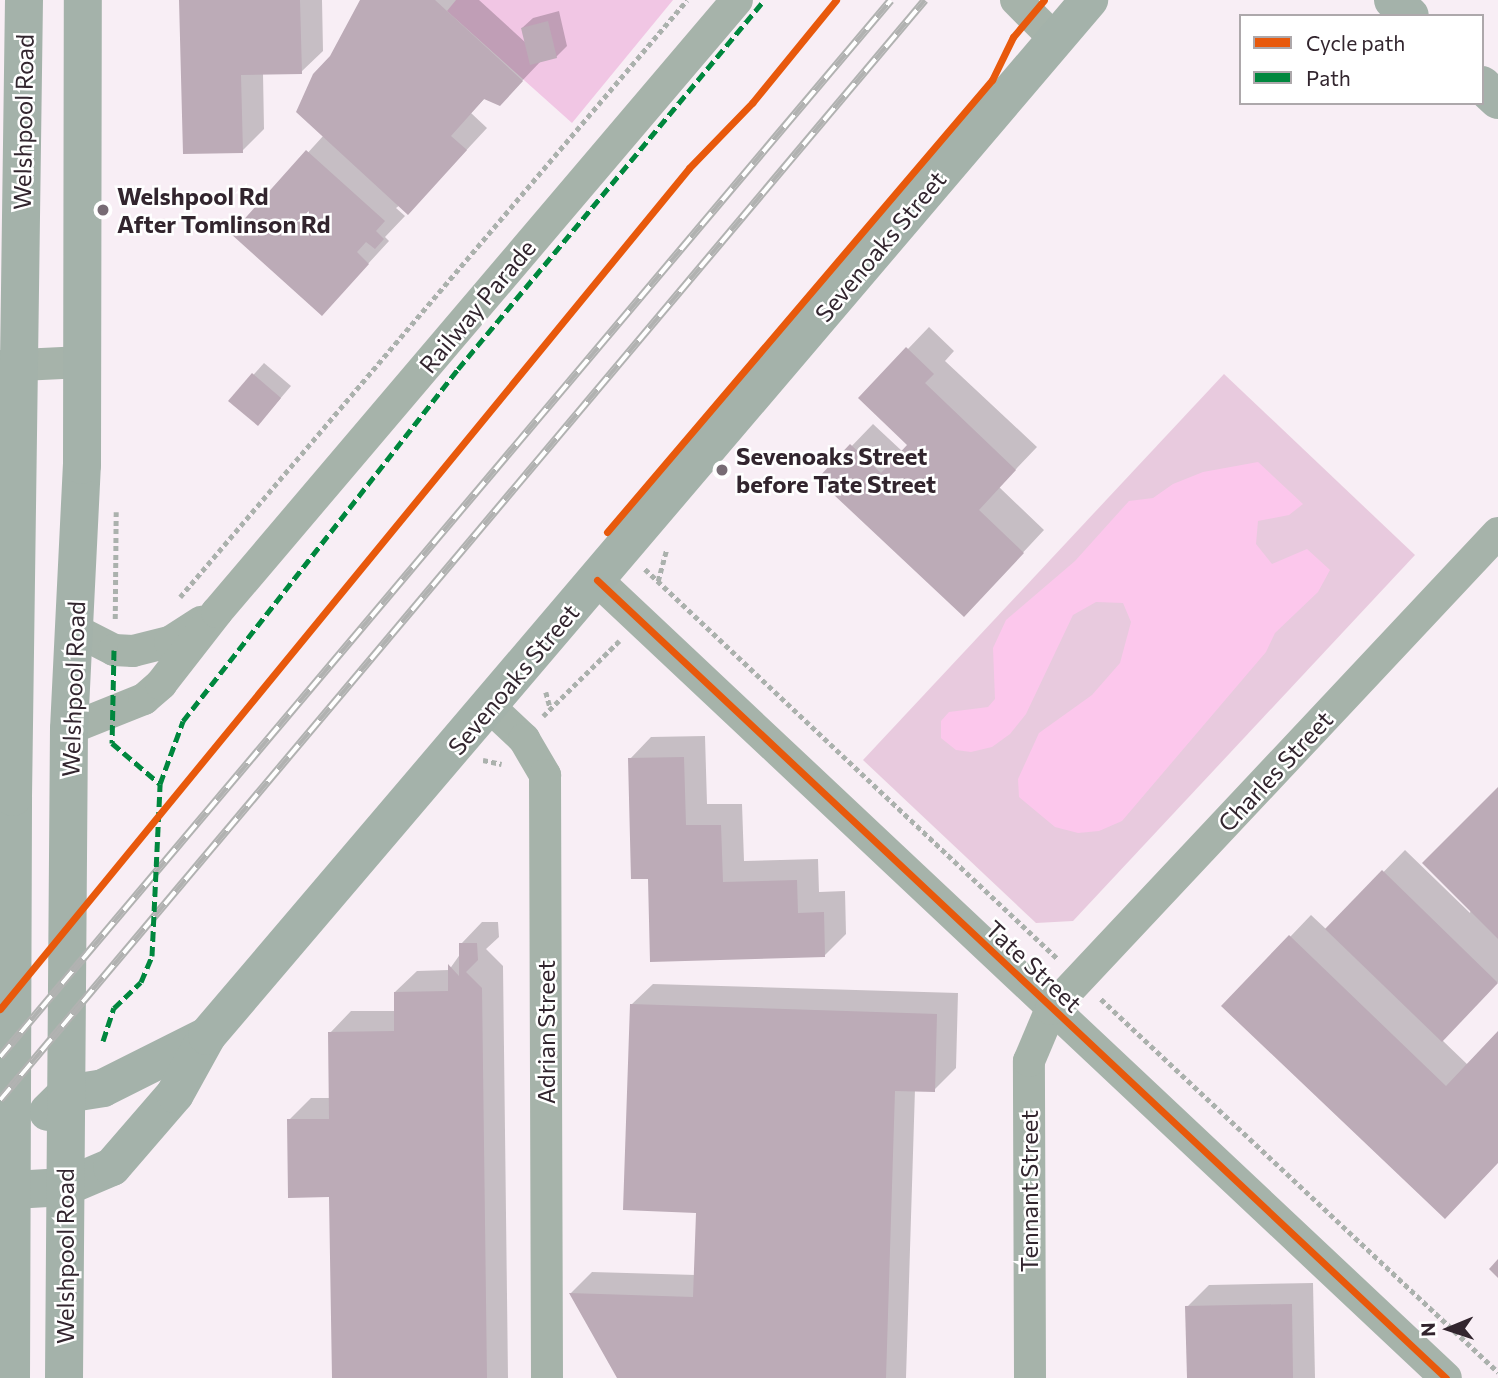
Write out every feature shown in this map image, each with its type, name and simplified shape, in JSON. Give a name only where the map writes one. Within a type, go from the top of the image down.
[{"type":"main road","name":"Welshpool Road","points":[[11,1378],[6,1203],[13,1146],[6,946],[10,366],[24,0]]},
{"type":"main road","name":"Welshpool Road","points":[[64,1378],[69,729],[75,630],[83,362],[83,0]]},
{"type":"main road","name":"Sevenoaks Street","points":[[6,1203],[65,1187],[112,1167],[175,1094],[207,1036],[1090,0]]},
{"type":"main road","points":[[1393,0],[1408,14]]},
{"type":"main road","points":[[1484,87],[1498,100]]},
{"type":"main road","name":"Sevenoaks Street","points":[[66,1094],[103,1088],[207,1036]]},
{"type":"main road","points":[[13,1146],[66,1094]]},
{"type":"street","name":"Railway Parade","points":[[69,729],[144,699],[161,684],[217,612],[737,0]]},
{"type":"street","points":[[1016,0],[1056,40]]},
{"type":"street","points":[[10,366],[83,362]]},
{"type":"street","name":"Charles Street","points":[[1051,1009],[1498,533]]},
{"type":"street","name":"Tate Street","points":[[597,580],[1446,1378]]},
{"type":"street","name":"Railway Parade","points":[[75,630],[114,650],[153,649],[217,612]]},
{"type":"street","name":"Adrian Street","points":[[490,706],[524,738],[545,775],[547,1378]]},
{"type":"street","name":"Tennant Street","points":[[1030,1378],[1029,1060],[1051,1009]]},
{"type":"path","points":[[176,603],[687,0]]},
{"type":"path","points":[[114,650],[116,507]]},
{"type":"path","points":[[623,548],[1498,1372]]},
{"type":"path","points":[[501,763],[668,590]]},
{"type":"shaded area","points":[[456,0],[673,0],[572,123],[447,11]]},
{"type":"shaded area","points":[[1224,374],[1415,555],[1073,921],[1036,923],[863,760]]},
{"type":"shaded area","points":[[1258,462],[1303,504],[1289,515],[1258,521],[1256,544],[1272,564],[1307,549],[1330,570],[1318,592],[1275,633],[1266,652],[1122,821],[1099,831],[1078,833],[1055,827],[1019,797],[1018,779],[1039,733],[1092,695],[1120,663],[1131,622],[1123,603],[1096,602],[1073,615],[1026,714],[1010,734],[992,747],[971,752],[956,750],[941,738],[941,721],[949,712],[988,707],[995,699],[993,648],[1006,620],[1075,561],[1129,501],[1153,498],[1173,484],[1203,472]]},
{"type":"building","points":[[179,0],[300,0],[302,74],[241,75],[243,153],[183,154]]},
{"type":"building","points":[[360,0],[435,0],[523,81],[500,106],[484,99],[451,136],[467,150],[408,215],[296,112],[313,74],[330,56]]},
{"type":"building","points":[[548,21],[557,58],[530,65],[521,28]]},
{"type":"building","points":[[306,150],[385,221],[376,231],[384,239],[375,249],[366,242],[357,252],[369,264],[322,316],[231,234]]},
{"type":"building","points":[[906,347],[934,374],[925,383],[1016,470],[979,510],[1024,553],[964,617],[817,479],[850,444],[881,473],[907,445],[858,398]]},
{"type":"building","points":[[252,373],[281,398],[258,426],[228,401]]},
{"type":"building","points":[[684,757],[686,825],[721,825],[723,882],[797,880],[798,913],[824,912],[825,957],[650,962],[648,879],[631,879],[628,758]]},
{"type":"building","points":[[1498,787],[1498,939],[1422,863]]},
{"type":"building","points":[[1382,870],[1498,983],[1442,1042],[1325,929]]},
{"type":"building","points":[[1289,935],[1446,1086],[1498,1031],[1498,1163],[1445,1219],[1221,1006]]},
{"type":"building","points":[[459,943],[477,943],[478,960],[466,972],[482,988],[487,1378],[332,1378],[329,1197],[288,1198],[287,1119],[329,1119],[328,1032],[394,1031],[394,992],[448,991],[448,964],[459,976]]},
{"type":"building","points":[[630,1004],[937,1014],[935,1092],[895,1091],[886,1378],[617,1378],[569,1293],[693,1297],[696,1213],[623,1210]]},
{"type":"building","points":[[1498,1259],[1498,1278],[1489,1269]]},
{"type":"building","points":[[1292,1304],[1293,1378],[1187,1378],[1185,1306]]},
{"type":"railway","points":[[0,1057],[891,0]]},
{"type":"railway","points":[[0,1100],[925,0]]},
{"type":"marked path","points":[[103,1041],[114,1008],[141,982],[152,956],[160,784],[183,721],[458,369],[764,0]]},
{"type":"marked path","points":[[114,650],[112,743],[160,784]]},
{"type":"cycle path","points":[[0,1009],[689,168],[752,103],[836,0]]},
{"type":"cycle path","points":[[607,532],[992,80],[1013,37],[1044,0]]},
{"type":"cycle path","points":[[597,580],[1446,1378]]},
{"type":"place","name":"Welshpool Rd After Tomlinson Rd","points":[[103,210]]},
{"type":"place","name":"Sevenoaks Street before Tate Street","points":[[722,470]]}]
